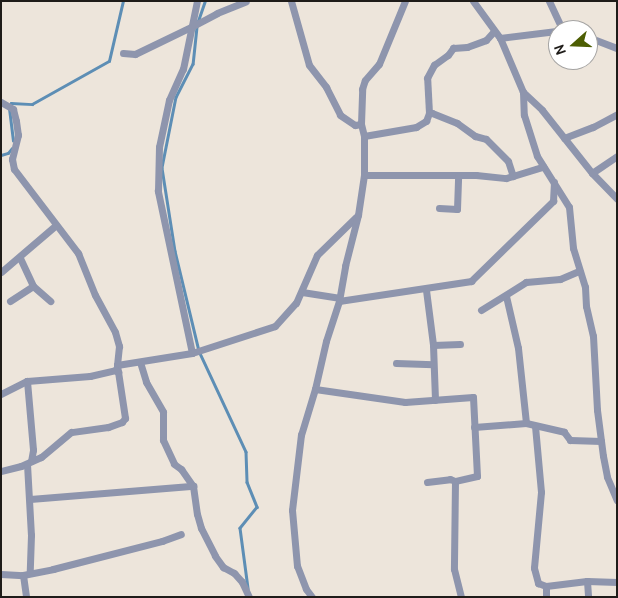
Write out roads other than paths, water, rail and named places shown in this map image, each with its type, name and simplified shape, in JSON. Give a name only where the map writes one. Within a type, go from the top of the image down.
[{"type":"street","points":[[192,353],[158,191],[160,148],[169,100],[183,69],[194,26],[197,1]]},
{"type":"street","points":[[123,53],[134,54],[194,26],[217,12],[246,1]]},
{"type":"street","points":[[291,1],[309,65],[326,87],[340,115],[347,122],[355,125],[361,124]]},
{"type":"street","points":[[312,597],[306,589],[297,566],[292,498],[301,435],[339,299],[344,266],[358,215],[364,175],[364,136],[361,124],[365,80],[378,64],[405,1]]},
{"type":"street","points":[[473,1],[500,38],[523,92],[524,115],[543,167],[554,181],[568,207],[572,248],[578,271],[585,287],[586,306],[593,336],[597,410],[601,442],[607,477],[617,500]]},
{"type":"street","points":[[549,1],[559,20]]},
{"type":"street","points":[[364,136],[416,127],[426,121],[429,113],[427,78],[434,65],[448,55],[453,48],[467,47],[486,40],[494,32]]},
{"type":"street","points":[[500,38],[548,32]]},
{"type":"street","points":[[598,41],[617,48]]},
{"type":"street","points":[[523,92],[542,110],[592,173],[617,199]]},
{"type":"street","points":[[1,471],[29,462],[47,452],[71,432],[108,427],[122,422],[125,418],[125,408],[117,368],[119,346],[115,332],[95,295],[78,253],[68,237],[56,225],[14,169],[12,159],[18,135],[16,121],[12,109],[2,104]]},
{"type":"street","points":[[429,113],[457,123],[475,136],[486,139],[508,161],[513,176]]},
{"type":"street","points":[[564,138],[593,127],[617,114]]},
{"type":"street","points":[[592,173],[617,156]]},
{"type":"street","points":[[364,175],[513,176],[543,167]]},
{"type":"street","points":[[439,208],[457,208],[458,176]]},
{"type":"street","points":[[302,292],[339,299],[426,290],[471,281],[553,201],[554,181]]},
{"type":"street","points":[[1,394],[26,381],[90,376],[140,362],[192,353],[275,326],[285,317],[302,292],[311,264],[317,255],[358,215]]},
{"type":"street","points":[[1,272],[20,258],[56,225]]},
{"type":"street","points":[[20,258],[33,286],[50,302]]},
{"type":"street","points":[[481,310],[526,282],[560,279],[578,271]]},
{"type":"street","points":[[10,301],[33,286]]},
{"type":"street","points":[[426,290],[433,345],[436,400]]},
{"type":"street","points":[[506,296],[518,348],[526,423]]},
{"type":"street","points":[[433,345],[460,344]]},
{"type":"street","points":[[140,362],[146,382],[163,412],[163,440],[174,464],[181,469],[194,486],[199,521],[215,556],[223,567],[234,573],[242,582],[249,597]]},
{"type":"street","points":[[396,363],[433,364]]},
{"type":"street","points":[[26,381],[33,450],[29,462],[30,499],[26,597]]},
{"type":"street","points":[[315,389],[405,402],[473,398],[477,476],[455,481],[450,479],[428,482]]},
{"type":"street","points":[[474,427],[526,423],[564,432],[570,440],[601,442]]},
{"type":"street","points":[[535,426],[541,492],[534,568],[538,583],[546,586],[587,581],[617,582]]},
{"type":"street","points":[[455,481],[454,568],[460,597]]},
{"type":"street","points":[[30,499],[194,486]]},
{"type":"street","points":[[1,574],[27,574],[139,547],[181,534]]},
{"type":"street","points":[[587,581],[588,597]]},
{"type":"street","points":[[546,586],[546,597]]},
{"type":"waterway","points":[[13,141],[9,107],[11,103],[32,104],[109,61],[123,1]]},
{"type":"waterway","points":[[198,21],[205,1]]},
{"type":"waterway","points":[[197,27],[193,64],[176,97],[162,168],[175,251],[199,351],[246,452],[247,482],[257,507],[240,528],[248,588]]},
{"type":"waterway","points":[[1,155],[8,153],[12,148]]}]
